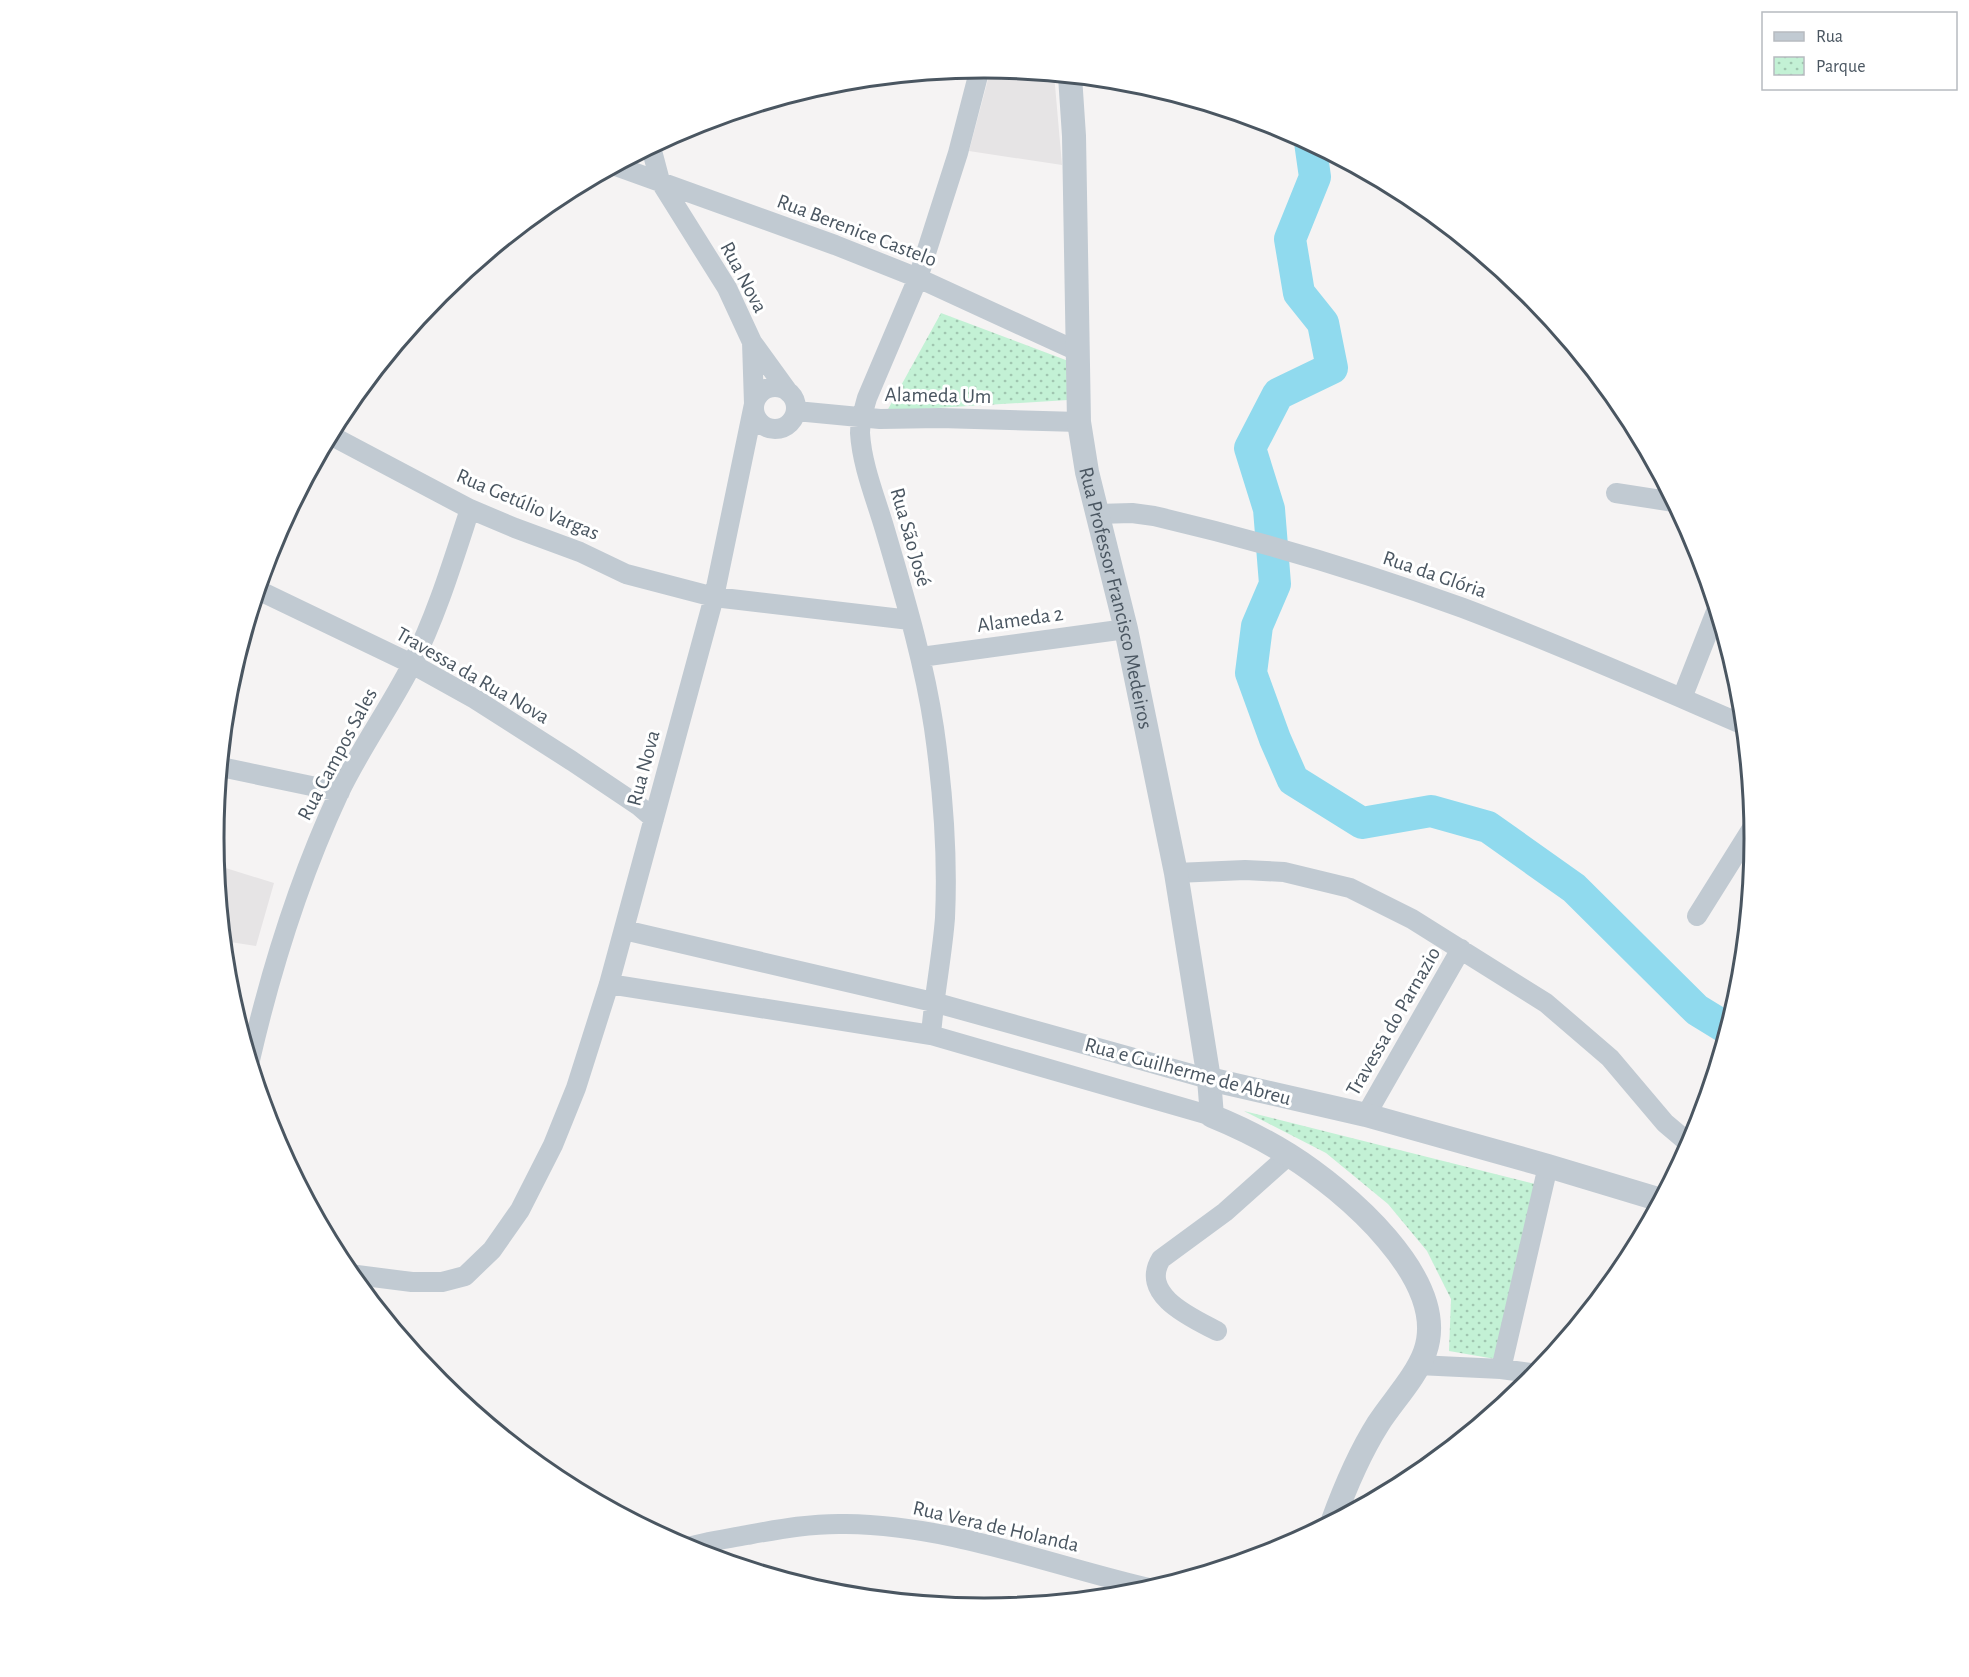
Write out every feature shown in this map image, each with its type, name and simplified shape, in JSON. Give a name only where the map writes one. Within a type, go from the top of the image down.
[{"type":"street","name":"Rua São José","points":[[931,1035],[933,1002],[945,918],[945,834],[934,726],[921,657],[865,460],[860,433],[867,398],[918,278],[958,153],[977,78]]},
{"type":"street","name":"Rua Professor Francisco Medeiros","points":[[1071,84],[1074,136],[1079,422],[1097,514],[1126,629],[1176,873],[1209,1079],[1212,1116]]},
{"type":"street","name":"Rua Nova","points":[[363,1276],[412,1282],[442,1282],[465,1276],[492,1250],[520,1210],[553,1145],[576,1088],[609,984],[714,597],[754,404],[752,342],[727,288],[660,181],[653,154]]},
{"type":"street","name":"Rua Berenice Castelo","points":[[624,169],[918,278],[1077,351]]},
{"type":"street","points":[[746,442],[790,423],[796,411],[794,398],[752,342]]},
{"type":"street","points":[[778,429],[764,426],[759,422],[754,404],[764,391],[770,388],[789,393]]},
{"type":"street","name":"Alameda Um","points":[[796,411],[902,420],[940,418],[1079,422]]},
{"type":"street","name":"Rua Getúlio Vargas","points":[[338,439],[470,508],[514,528],[580,552],[626,574],[714,597]]},
{"type":"street","points":[[1616,493],[1666,501]]},
{"type":"street","name":"Rua Campos Sales","points":[[253,1047],[284,931],[304,877],[340,792],[412,664],[439,599],[470,508]]},
{"type":"street","name":"Rua da Glória","points":[[1097,514],[1132,513],[1154,516],[1293,553],[1461,608],[1735,721]]},
{"type":"street","name":"Travessa da Rua Nova","points":[[264,593],[412,664],[475,699],[572,761],[639,806],[654,819]]},
{"type":"street","points":[[714,597],[910,620]]},
{"type":"street","points":[[1682,698],[1713,620]]},
{"type":"street","name":"Alameda 2","points":[[921,657],[1126,629]]},
{"type":"street","points":[[228,769],[340,792]]},
{"type":"street","points":[[1697,916],[1745,839]]},
{"type":"street","name":"Travessa do Parnazio","points":[[1176,873],[1245,870],[1284,872],[1350,888],[1412,919],[1546,1003],[1610,1058],[1665,1123],[1683,1139]]},
{"type":"street","name":"Rua e Guilherme de Abreu","points":[[624,930],[933,1002],[1209,1079],[1366,1115],[1654,1198]]},
{"type":"street","name":"Travessa do Parnazio","points":[[1366,1115],[1461,950]]},
{"type":"street","name":"Rua e Guilherme de Abreu","points":[[609,984],[931,1035],[1212,1116],[1240,1128],[1289,1155],[1358,1207],[1388,1241],[1413,1275],[1423,1294],[1429,1313],[1429,1334],[1425,1352],[1376,1426],[1336,1513]]},
{"type":"street","points":[[1217,1331],[1187,1315],[1163,1296],[1155,1273],[1156,1267],[1161,1259],[1226,1212],[1289,1155]]},
{"type":"street","points":[[1501,1369],[1548,1166]]},
{"type":"street","points":[[1418,1365],[1525,1372]]},
{"type":"street","name":"Rua Vera de Holanda","points":[[702,1544],[793,1526],[845,1523],[877,1525],[964,1539],[1134,1584]]},
{"type":"shaded area","points":[[988,78],[1055,82],[1062,165],[969,151]]},
{"type":"shaded area","points":[[225,868],[274,883],[256,946],[232,942]]},
{"type":"green space","points":[[941,313],[1071,362],[1068,400],[887,411]]},
{"type":"green space","points":[[1244,1111],[1539,1185],[1501,1360],[1449,1351],[1451,1299],[1427,1251],[1388,1204],[1326,1153]]},
{"type":"waterway","points":[[1311,152],[1315,177],[1290,239],[1299,293],[1323,323],[1332,368],[1278,394],[1250,448],[1269,509],[1275,584],[1257,626],[1251,673],[1293,780],[1362,823],[1431,811],[1488,827],[1574,888],[1697,1010],[1721,1025]]}]
